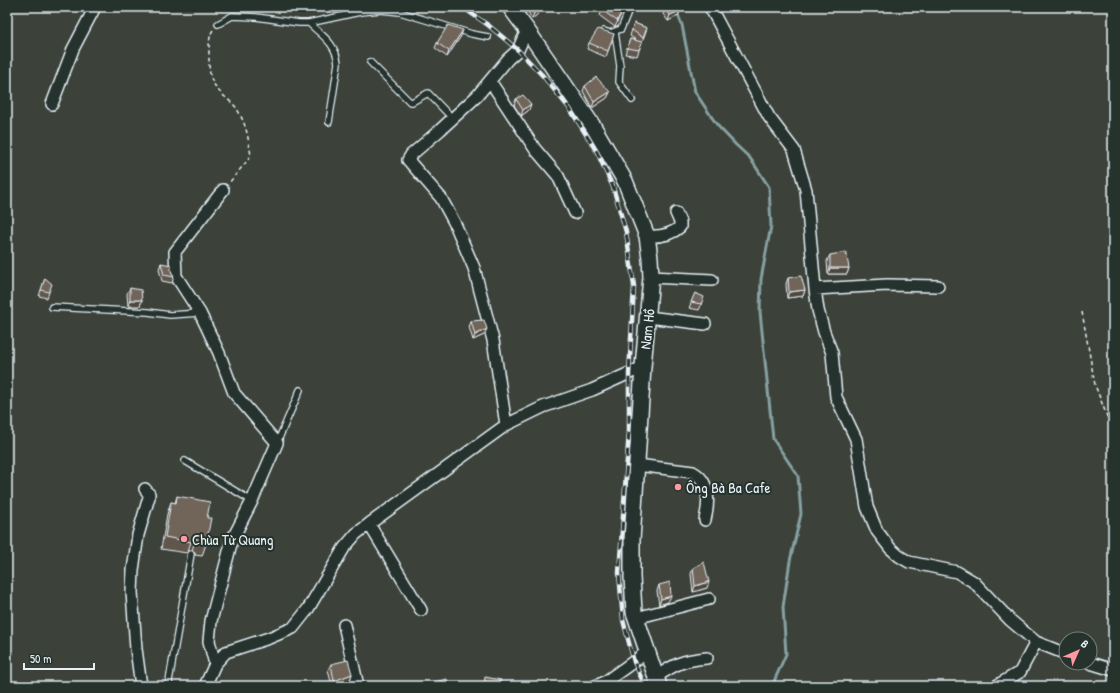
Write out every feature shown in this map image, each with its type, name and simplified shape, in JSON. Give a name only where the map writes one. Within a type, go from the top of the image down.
[{"type":"street","points":[[52,104],[73,49],[95,7]]},
{"type":"street","name":"Nam Hồ","points":[[510,7],[528,30],[594,126],[625,181],[646,236],[650,258],[651,277],[643,367],[632,540],[632,577],[634,612],[657,682]]},
{"type":"street","points":[[710,7],[769,117],[794,150],[806,190],[818,310],[832,353],[836,397],[856,440],[867,507],[877,531],[890,548],[909,562],[957,572],[974,582],[1010,620],[1036,642],[1058,651]]},
{"type":"street","points":[[506,425],[493,340],[474,268],[455,224],[441,198],[408,160],[411,154],[453,119],[477,96],[508,59],[518,50],[528,30]]},
{"type":"street","points":[[490,81],[535,149],[558,176],[574,213]]},
{"type":"street","points":[[215,664],[209,641],[211,621],[232,540],[252,501],[277,443],[234,393],[220,353],[200,313],[176,276],[175,252],[223,190]]},
{"type":"street","points":[[646,236],[659,237],[680,227],[680,222],[676,213]]},
{"type":"street","points":[[651,277],[712,280]]},
{"type":"street","points":[[815,289],[887,285],[938,286]]},
{"type":"street","points":[[648,317],[705,324]]},
{"type":"street","points":[[205,686],[215,664],[226,652],[294,628],[308,609],[344,548],[356,534],[369,524],[506,425],[543,407],[592,390],[643,367]]},
{"type":"street","points":[[637,465],[693,472],[700,476],[707,492],[708,504],[705,520]]},
{"type":"street","points":[[141,686],[136,649],[132,592],[133,570],[138,535],[149,497],[149,494],[145,489]]},
{"type":"street","points":[[369,524],[421,610]]},
{"type":"street","points":[[636,618],[708,599]]},
{"type":"street","points":[[344,625],[358,686]]},
{"type":"street","points":[[996,686],[1020,672],[1036,642]]},
{"type":"street","points":[[595,686],[605,682],[647,652]]},
{"type":"street","points":[[657,682],[679,663],[691,659],[707,658]]},
{"type":"street","points":[[1098,665],[1113,670]]},
{"type":"lane","points":[[600,30],[610,33],[621,29],[630,7]]},
{"type":"lane","points":[[218,24],[232,16],[256,17],[308,23],[360,12],[381,10],[400,12],[472,34],[488,37]]},
{"type":"lane","points":[[308,23],[328,40],[335,48],[337,55],[338,63],[329,122]]},
{"type":"lane","points":[[615,32],[620,66],[619,82],[632,100]]},
{"type":"lane","points":[[370,62],[410,102],[428,93],[453,119]]},
{"type":"lane","points":[[52,307],[148,312],[170,315],[200,313]]},
{"type":"lane","points":[[277,443],[300,390]]},
{"type":"lane","points":[[185,461],[252,501]]},
{"type":"lane","points":[[170,686],[169,681],[191,554]]},
{"type":"path","points":[[218,24],[211,33],[209,62],[211,80],[218,90],[236,107],[246,126],[251,156],[223,190]]},
{"type":"path","points":[[1082,312],[1095,385],[1113,432]]},
{"type":"building","points":[[530,7],[542,7],[534,13]]},
{"type":"building","points":[[605,7],[624,7],[617,21],[602,10]]},
{"type":"building","points":[[678,7],[680,11],[670,15],[665,8]]},
{"type":"building","points":[[634,23],[647,28],[643,38],[632,30]]},
{"type":"building","points":[[448,25],[463,30],[449,51],[437,43]]},
{"type":"building","points":[[598,29],[614,34],[608,51],[589,43]]},
{"type":"building","points":[[630,39],[642,42],[639,50],[627,48]]},
{"type":"building","points":[[596,77],[610,92],[594,102],[585,86]]},
{"type":"building","points":[[523,95],[531,104],[523,110],[516,99]]},
{"type":"building","points":[[846,252],[849,268],[830,268],[830,255]]},
{"type":"building","points":[[161,263],[171,265],[171,271],[174,277],[164,275]]},
{"type":"building","points":[[801,276],[805,290],[789,292],[788,278]]},
{"type":"building","points":[[45,278],[52,284],[49,292],[41,290]]},
{"type":"building","points":[[130,288],[141,290],[142,300],[130,300]]},
{"type":"building","points":[[695,293],[704,297],[701,304],[691,302]]},
{"type":"building","points":[[484,320],[487,329],[475,335],[471,321]]},
{"type":"building","name":"Chùa Từ Quang","points":[[177,496],[210,502],[207,518],[211,518],[206,544],[199,543],[196,538],[191,542],[165,537],[171,502],[176,503]]},
{"type":"building","points":[[704,562],[709,582],[695,586],[693,568]]},
{"type":"building","points":[[670,582],[671,596],[661,599],[659,585]]},
{"type":"building","points":[[348,660],[352,674],[334,681],[331,664]]},
{"type":"building","points":[[485,677],[501,680],[500,686],[484,686]]},
{"type":"building","points":[[447,679],[449,686],[436,686],[434,682]]},
{"type":"waterway","points":[[675,7],[682,25],[695,92],[717,125],[750,158],[769,187],[771,226],[761,279],[760,312],[773,439],[798,476],[801,514],[790,561],[783,607],[786,654],[772,686]]},
{"type":"railway","points":[[462,7],[488,25],[518,50],[543,76],[570,109],[597,152],[613,187],[626,232],[634,286],[629,374],[629,431],[619,573],[623,620],[634,662],[645,686]]},
{"type":"place","name":"Ông Bà Ba Cafe","points":[[678,487]]},
{"type":"place","name":"Chùa Từ Quang","points":[[184,539]]}]
